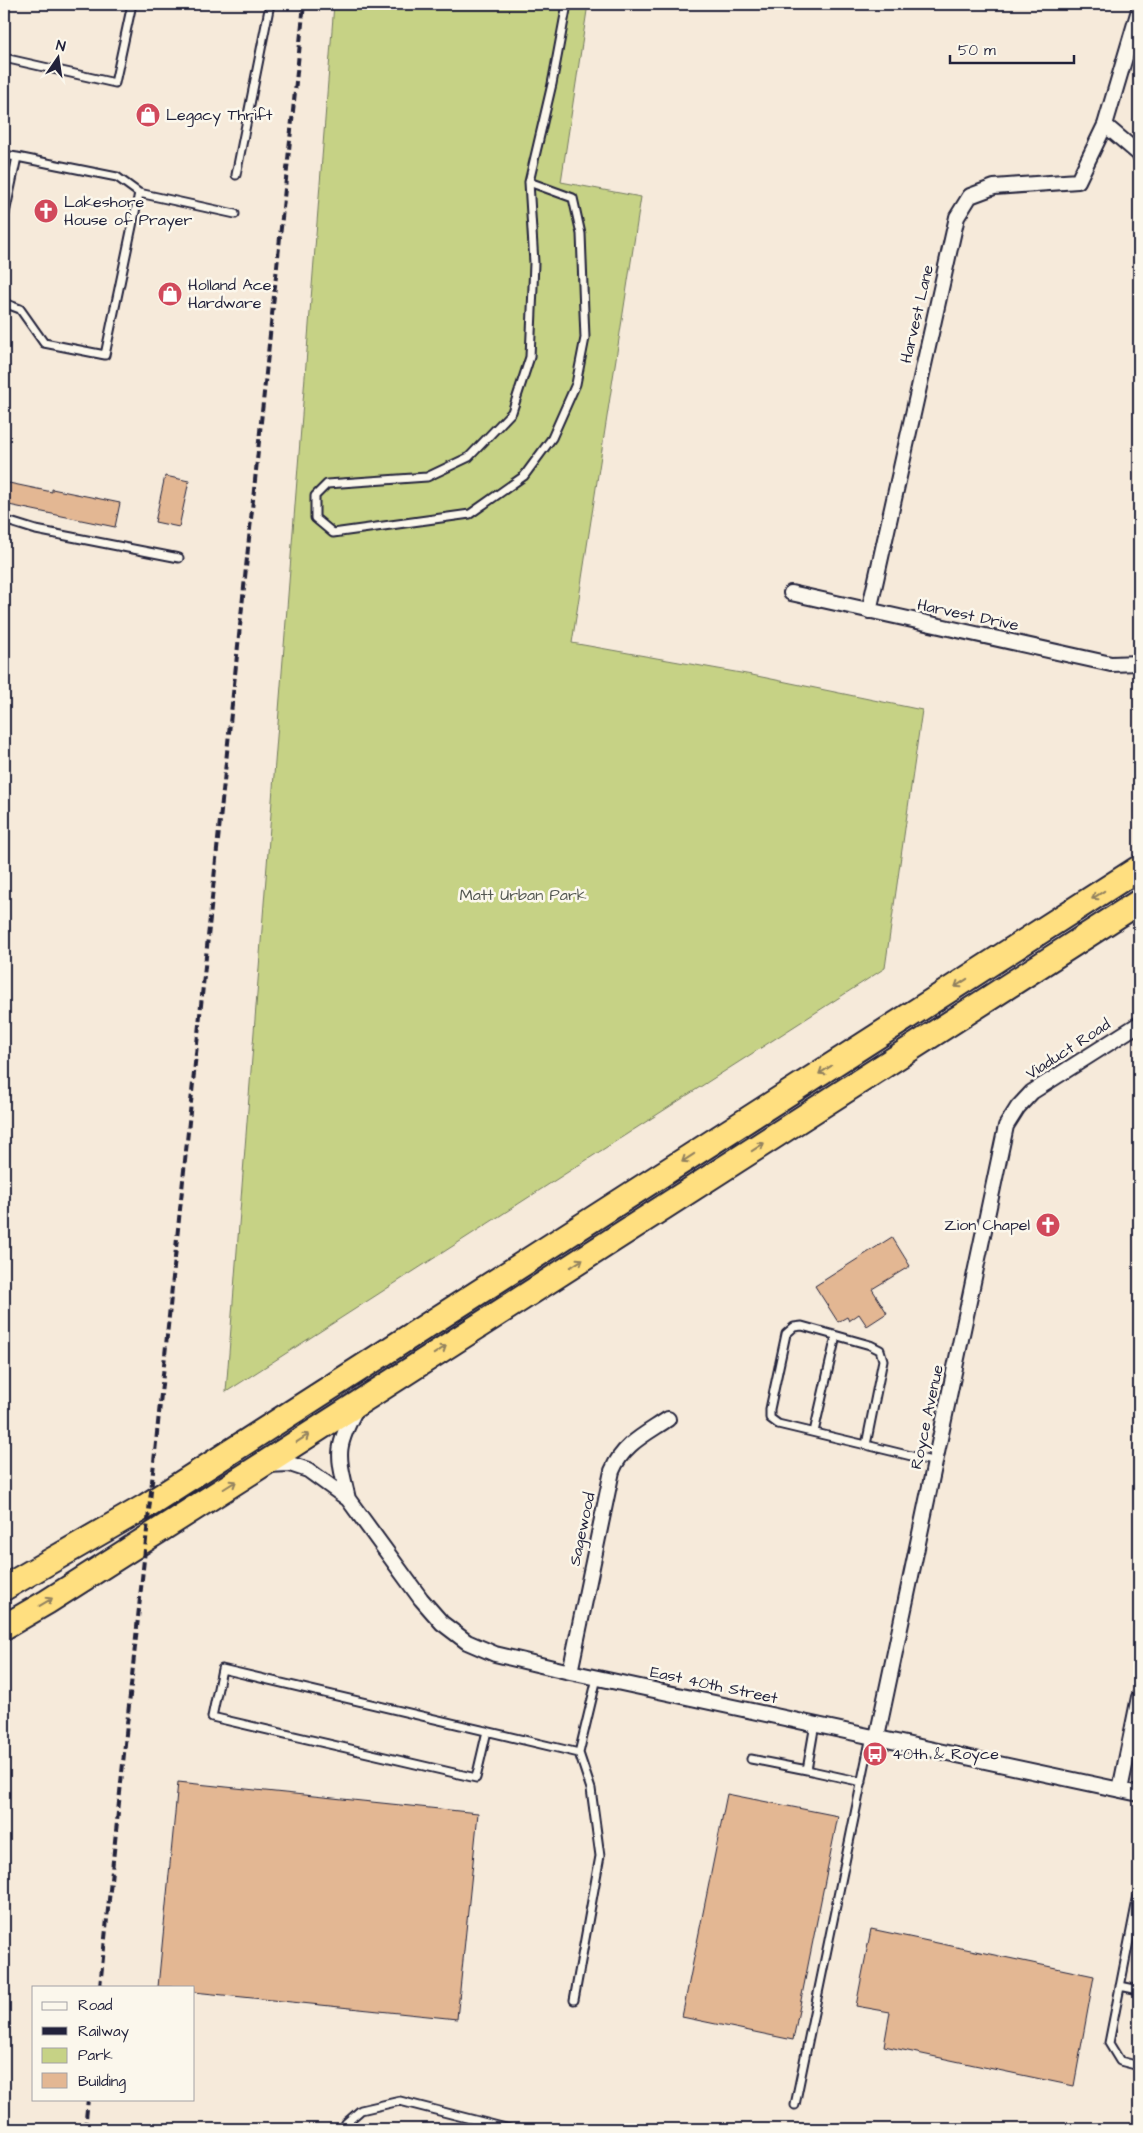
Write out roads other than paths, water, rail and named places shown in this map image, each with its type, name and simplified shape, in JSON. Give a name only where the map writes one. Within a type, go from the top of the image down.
[{"type":"highway","points":[[4,1588],[146,1506],[1139,868]]},
{"type":"highway","points":[[4,1627],[47,1602],[262,1465],[1139,902]]},
{"type":"street","points":[[1139,10],[1135,44],[1105,124],[1139,154]]},
{"type":"street","name":"Harvest Lane","points":[[869,612],[957,217],[970,196],[994,187],[1078,181],[1105,124]]},
{"type":"street","name":"Harvest Drive","points":[[791,593],[869,612],[1111,664],[1139,662]]},
{"type":"street","name":"Viaduct Road","points":[[1018,1107],[1042,1085],[1139,1024]]},
{"type":"street","name":"Royce Avenue","points":[[874,1736],[936,1462],[1001,1143],[1006,1126],[1018,1107]]},
{"type":"street","points":[[348,1499],[339,1456],[340,1447],[344,1430],[360,1402]]},
{"type":"street","name":"Sagewood","points":[[570,1672],[612,1471],[617,1458],[623,1450],[668,1419]]},
{"type":"street","points":[[262,1465],[282,1464],[301,1466],[315,1473],[348,1499]]},
{"type":"street","name":"East 40th Street","points":[[348,1499],[421,1599],[442,1622],[454,1633],[479,1648],[495,1654],[597,1678],[1139,1794]]},
{"type":"street","points":[[1120,1790],[1139,1697]]},
{"type":"lane","points":[[4,58],[115,84],[132,4]]},
{"type":"lane","points":[[236,175],[270,4]]},
{"type":"lane","points":[[529,182],[573,198],[581,234],[585,338],[576,384],[552,438],[524,476],[470,514],[333,533],[315,518],[316,496],[328,484],[427,477],[469,457],[512,412],[530,357],[534,263],[529,182],[552,84],[567,4]]},
{"type":"lane","points":[[4,155],[117,177],[139,193],[235,214]]},
{"type":"lane","points":[[4,218],[17,157]]},
{"type":"lane","points":[[4,303],[20,309],[44,343],[105,355],[139,193]]},
{"type":"lane","points":[[4,520],[36,530],[179,558]]},
{"type":"lane","points":[[866,1445],[883,1360],[880,1350],[802,1326],[794,1327],[786,1334],[770,1409],[770,1418],[778,1424],[936,1462]]},
{"type":"lane","points":[[814,1432],[836,1336]]},
{"type":"lane","points":[[487,1732],[476,1778],[212,1716],[222,1669],[579,1753]]},
{"type":"lane","points":[[574,2000],[600,1856],[591,1789],[579,1753],[597,1678]]},
{"type":"lane","points":[[806,1770],[815,1724]]},
{"type":"lane","points":[[795,2105],[862,1782],[874,1736]]},
{"type":"lane","points":[[752,1759],[862,1782]]},
{"type":"lane","points":[[1138,1895],[1109,2043],[1120,2061],[1139,2066]]},
{"type":"lane","points":[[1120,1986],[1139,1990]]},
{"type":"lane","points":[[342,2129],[360,2110],[400,2101],[510,2129]]},
{"type":"railway","points":[[100,1986],[304,4]]},
{"type":"railway","points":[[85,2129],[88,2100]]},
{"type":"place","name":"Legacy Thrift","points":[[148,115]]},
{"type":"place","name":"Lakeshore House of Prayer","points":[[46,211]]},
{"type":"place","name":"Holland Ace Hardware","points":[[170,294]]},
{"type":"place","name":"Zion Chapel","points":[[1048,1225]]},
{"type":"place","name":"40th & Royce","points":[[875,1754]]},
{"type":"park label","name":"Matt Urban Park","points":[[523,895]]}]
